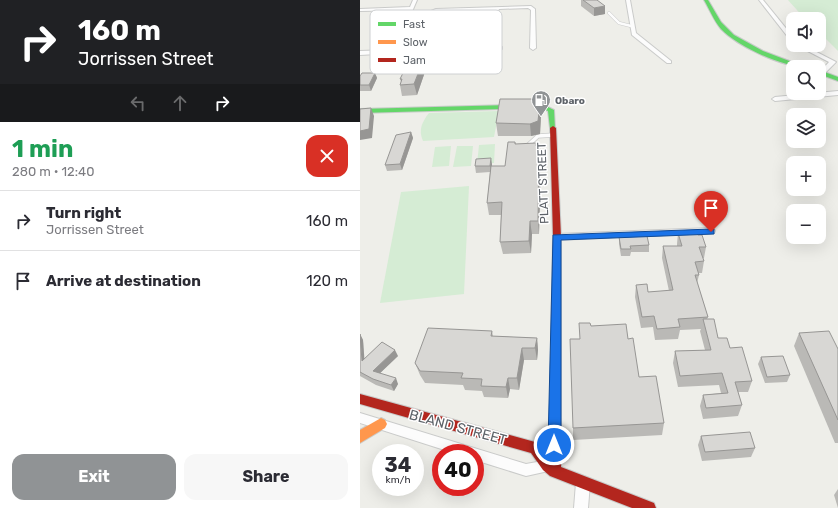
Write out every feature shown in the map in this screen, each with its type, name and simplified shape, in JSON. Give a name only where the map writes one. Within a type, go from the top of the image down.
[{"type":"street","points":[[360,10],[412,8],[415,0]]},
{"type":"street","points":[[628,0],[631,26],[637,37],[669,62]]},
{"type":"street","points":[[706,0],[721,25],[731,34],[770,55],[786,61]]},
{"type":"street","points":[[761,0],[786,31]]},
{"type":"street","points":[[435,10],[533,8],[533,48]]},
{"type":"street","points":[[813,52],[833,62],[826,68]]},
{"type":"street","points":[[360,53],[370,53]]},
{"type":"street","points":[[826,75],[838,79]]},
{"type":"street","points":[[775,99],[838,93]]},
{"type":"street","name":"PLATT STREET","points":[[360,111],[546,107],[552,111],[557,237],[551,469]]},
{"type":"street","points":[[557,237],[711,232]]},
{"type":"street","points":[[360,392],[380,405]]},
{"type":"street","name":"BLAND STREET","points":[[360,399],[535,448],[551,469]]},
{"type":"street","name":"BLAND STREET","points":[[360,418],[445,444]]},
{"type":"street","points":[[360,437],[382,424]]},
{"type":"street","name":"BLAND STREET","points":[[484,456],[526,470],[551,469]]},
{"type":"street","points":[[551,469],[649,508]]},
{"type":"street","points":[[581,508],[583,483]]},
{"type":"lane","points":[[609,13],[619,24],[631,26]]},
{"type":"lane","points":[[522,151],[534,138],[554,135]]},
{"type":"green space","points":[[788,0],[838,0],[838,51],[826,39],[826,12],[799,12]]},
{"type":"green space","points":[[499,111],[494,137],[423,141],[421,130],[424,120],[429,113]]},
{"type":"green space","points":[[495,144],[494,163],[477,164],[479,145]]},
{"type":"green space","points":[[451,146],[449,166],[432,167],[435,147]]},
{"type":"green space","points":[[457,146],[473,146],[471,166],[453,167]]},
{"type":"green space","points":[[469,186],[464,294],[380,303],[401,192]]},
{"type":"building","points":[[583,0],[597,0],[605,6],[594,8]]},
{"type":"building","points":[[362,73],[374,74],[369,85],[360,85],[360,76]]},
{"type":"building","points":[[402,74],[418,74],[414,84],[400,85],[402,79],[400,79]]},
{"type":"building","points":[[500,99],[534,99],[533,103],[540,103],[538,121],[530,124],[496,123]]},
{"type":"building","points":[[371,108],[369,129],[360,131],[360,109]]},
{"type":"building","points":[[411,132],[400,164],[385,165],[396,135]]},
{"type":"building","points":[[508,142],[515,142],[515,144],[536,143],[536,146],[539,146],[538,221],[530,221],[529,241],[500,242],[502,202],[487,203],[491,166],[505,166]]},
{"type":"building","points":[[491,158],[490,166],[475,166],[476,159]]},
{"type":"building","points":[[696,232],[698,235],[702,235],[706,247],[699,247],[704,261],[695,262],[699,275],[695,275],[708,317],[678,319],[680,327],[657,329],[654,316],[642,317],[636,285],[647,284],[648,292],[673,290],[663,246],[682,246],[678,233]]},
{"type":"building","points":[[647,236],[649,245],[630,246],[631,249],[621,249],[619,237]]},
{"type":"building","points":[[703,319],[714,319],[718,338],[727,338],[730,348],[742,347],[752,381],[735,382],[742,405],[706,408],[703,395],[728,393],[722,373],[680,376],[675,351],[711,350]]},
{"type":"building","points":[[579,323],[590,323],[591,326],[626,324],[628,339],[633,338],[639,377],[656,376],[664,423],[573,428],[570,339],[580,339]]},
{"type":"building","points":[[428,328],[492,331],[491,336],[537,338],[535,348],[522,348],[517,378],[508,378],[506,387],[481,386],[482,379],[461,378],[463,373],[420,371],[415,363]]},
{"type":"building","points":[[829,331],[838,349],[838,420],[799,333]]},
{"type":"building","points":[[360,334],[362,361],[382,342],[395,350],[373,371],[396,378],[391,385],[373,379],[360,372]]},
{"type":"building","points":[[783,356],[790,375],[767,377],[761,357]]},
{"type":"building","points":[[750,432],[755,448],[705,452],[701,436]]},
{"type":"traffic: fast","points":[[706,0],[724,29],[732,36],[761,52],[786,61]]},
{"type":"traffic: fast","points":[[826,75],[838,79]]},
{"type":"traffic: fast","points":[[360,111],[542,106],[551,110],[553,128]]},
{"type":"traffic: slow","points":[[360,437],[381,424]]},
{"type":"traffic: jam","points":[[553,128],[557,237],[555,471]]},
{"type":"traffic: jam","points":[[360,399],[535,448],[548,466],[555,471],[649,508]]},
{"type":"place","name":"Obaro","points":[[541,117]]},
{"type":"route","points":[[554,445],[557,237],[711,232]]}]
